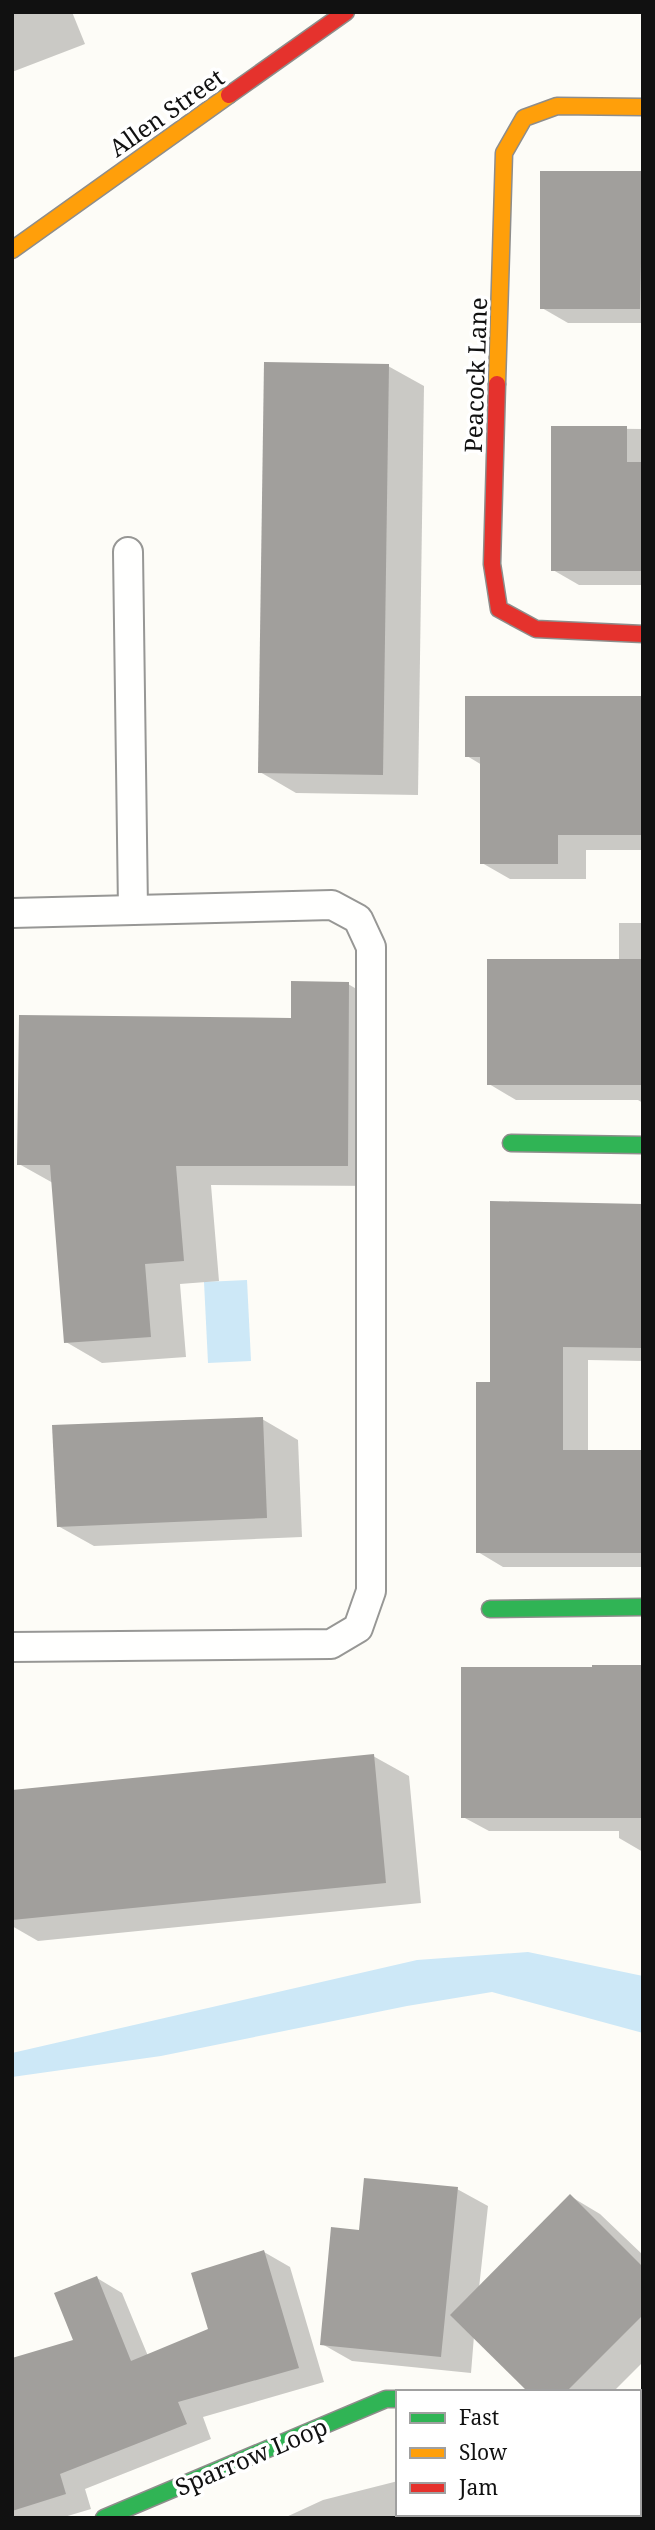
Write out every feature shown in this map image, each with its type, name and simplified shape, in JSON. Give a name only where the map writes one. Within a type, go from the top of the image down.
[{"type":"street","name":"Allen Street","points":[[12,250],[346,12]]},
{"type":"street","name":"Peacock Lane","points":[[643,107],[557,106],[524,118],[504,153],[492,564],[499,609],[536,629],[643,634]]},
{"type":"street","points":[[511,1143],[643,1145]]},
{"type":"street","points":[[490,1609],[643,1607]]},
{"type":"street","name":"Sparrow Loop","points":[[104,2518],[386,2399],[396,2399]]},
{"type":"lane","points":[[128,552],[133,909]]},
{"type":"lane","points":[[12,913],[332,905],[358,919],[371,947],[371,1591],[358,1628],[331,1644],[12,1647]]},
{"type":"water","points":[[247,1280],[251,1361],[208,1363],[204,1282]]},
{"type":"water","points":[[528,1952],[643,1976],[643,2033],[492,1992],[407,2006],[161,2056],[12,2077],[12,2053],[417,1960]]},
{"type":"building","points":[[540,171],[643,171],[640,309],[540,309]]},
{"type":"building","points":[[264,362],[389,364],[383,775],[258,773]]},
{"type":"building","points":[[551,426],[627,426],[627,462],[643,462],[643,571],[551,571]]},
{"type":"building","points":[[465,696],[643,696],[643,835],[558,835],[558,864],[480,864],[480,757],[465,757]]},
{"type":"building","points":[[487,959],[643,959],[643,1085],[487,1085]]},
{"type":"building","points":[[291,981],[349,982],[348,1166],[176,1166],[184,1261],[145,1264],[151,1337],[64,1343],[50,1165],[17,1165],[19,1015],[291,1018]]},
{"type":"building","points":[[490,1201],[643,1204],[643,1348],[563,1347],[563,1450],[643,1450],[643,1553],[476,1553],[476,1382],[490,1382]]},
{"type":"building","points":[[263,1417],[267,1518],[57,1527],[52,1425]]},
{"type":"building","points":[[643,1665],[643,1818],[461,1818],[461,1667]]},
{"type":"building","points":[[374,1754],[386,1883],[12,1920],[12,1790]]},
{"type":"building","points":[[364,2178],[458,2187],[441,2357],[320,2345],[331,2227],[359,2230]]},
{"type":"building","points":[[570,2194],[643,2267],[643,2315],[568,2390],[526,2390],[450,2315]]},
{"type":"building","points":[[264,2250],[299,2368],[178,2402],[187,2424],[60,2474],[66,2494],[12,2511],[12,2358],[73,2340],[54,2293],[97,2276],[131,2361],[208,2329],[191,2273]]},
{"type":"traffic: fast","points":[[511,1143],[643,1145]]},
{"type":"traffic: fast","points":[[490,1609],[643,1607]]},
{"type":"traffic: fast","points":[[104,2518],[386,2399],[396,2399]]},
{"type":"traffic: slow","points":[[12,250],[229,95]]},
{"type":"traffic: slow","points":[[497,384],[504,153],[524,118],[557,106],[643,107]]},
{"type":"traffic: jam","points":[[229,95],[346,12]]},
{"type":"traffic: jam","points":[[497,384],[492,564],[499,609],[536,629],[643,634]]}]
